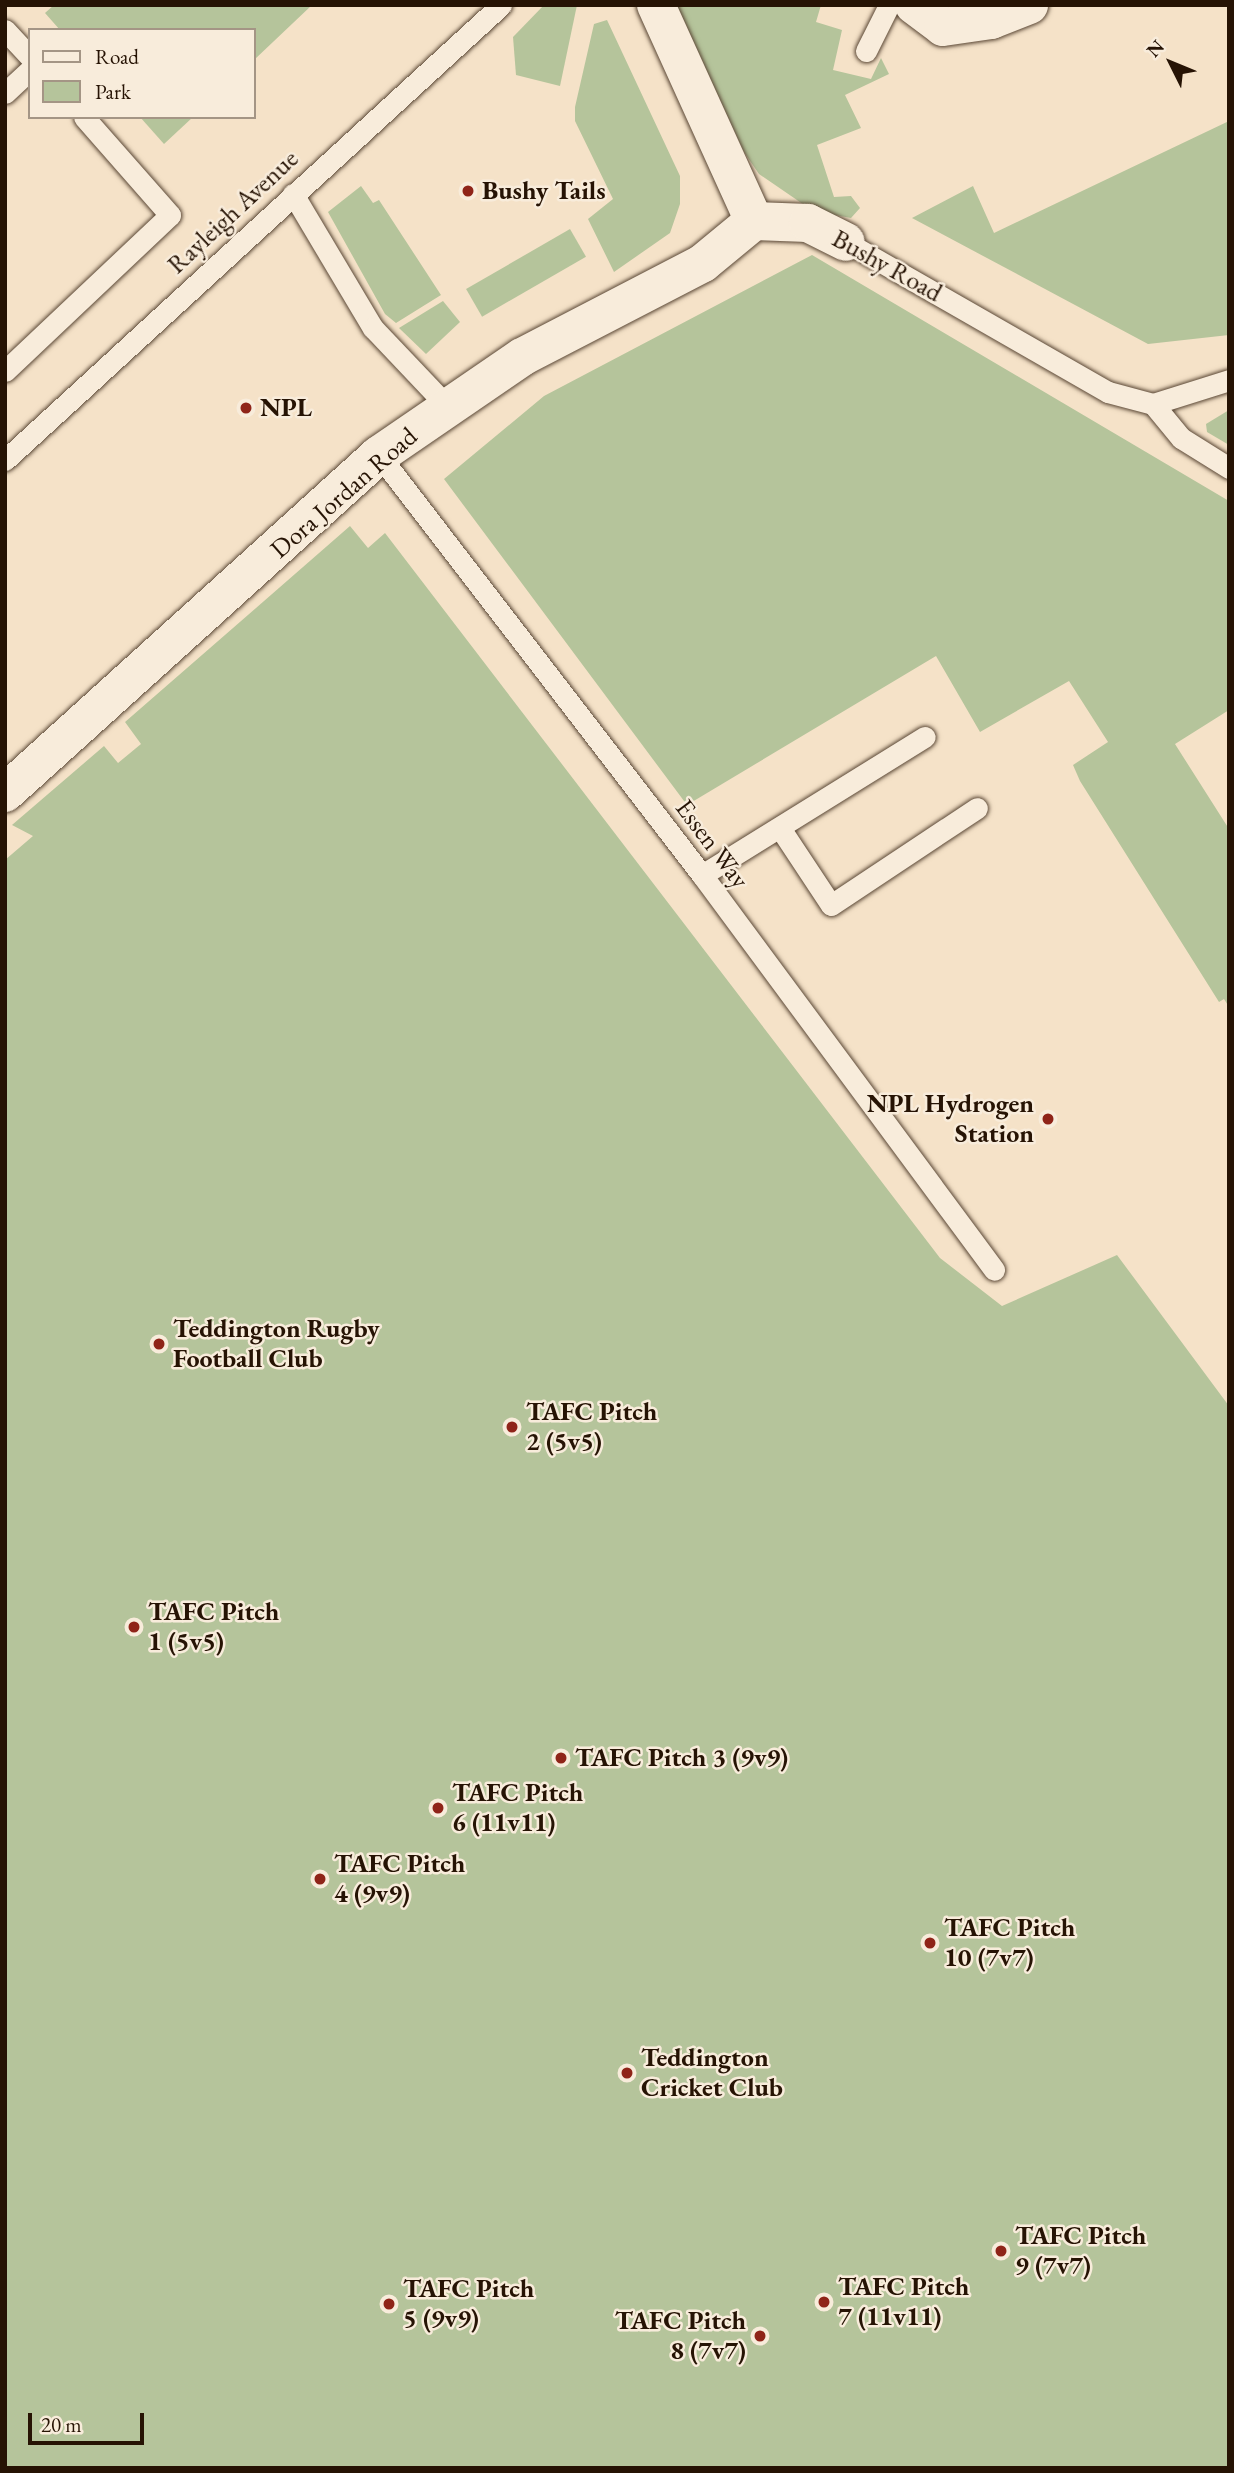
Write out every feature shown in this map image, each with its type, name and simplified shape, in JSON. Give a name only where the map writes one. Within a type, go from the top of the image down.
[{"type":"street","points":[[656,5],[754,221]]},
{"type":"street","points":[[914,5],[943,27],[991,20],[1029,5]]},
{"type":"street","name":"Bushy Road","points":[[754,221],[808,223],[846,242]]},
{"type":"street","name":"Dora Jordan Road","points":[[5,793],[379,455],[522,357],[703,262],[754,221]]},
{"type":"lane","name":"Rayleigh Avenue","points":[[5,460],[501,5]]},
{"type":"lane","points":[[866,51],[889,5]]},
{"type":"lane","points":[[5,30],[28,55]]},
{"type":"lane","points":[[5,93],[28,72]]},
{"type":"lane","points":[[5,371],[170,215],[86,119]]},
{"type":"lane","points":[[293,194],[373,328],[448,407]]},
{"type":"lane","name":"Bushy Road","points":[[846,242],[1108,392],[1153,404]]},
{"type":"lane","points":[[1229,380],[1153,404],[1181,438],[1229,468]]},
{"type":"lane","name":"Essen Way","points":[[379,455],[702,875],[994,1270]]},
{"type":"lane","points":[[702,875],[925,737]]},
{"type":"lane","points":[[780,828],[831,905],[977,808]]},
{"type":"green space","points":[[54,5],[312,5],[256,58],[256,28],[58,28],[45,13]]},
{"type":"green space","points":[[544,5],[577,5],[560,86],[516,75],[513,37]]},
{"type":"green space","points":[[677,5],[821,5],[816,22],[842,30],[833,70],[871,79],[881,58],[889,74],[845,95],[861,128],[817,145],[834,197],[851,196],[860,208],[851,218],[813,211],[759,174],[744,152]]},
{"type":"green space","points":[[607,20],[680,176],[680,204],[670,233],[614,272],[588,219],[613,199],[575,121],[575,107],[594,24]]},
{"type":"green space","points":[[142,119],[191,119],[164,144]]},
{"type":"green space","points":[[1229,121],[1229,335],[1148,344],[912,218],[973,186],[994,233]]},
{"type":"green space","points":[[361,186],[373,203],[379,200],[441,295],[396,323],[385,314],[328,212]]},
{"type":"green space","points":[[570,229],[586,257],[482,317],[466,289]]},
{"type":"green space","points":[[812,255],[1229,501],[1229,710],[1175,744],[1229,829],[1229,1007],[1224,999],[1219,1002],[1080,781],[1073,765],[1108,742],[1069,681],[980,732],[936,656],[687,805],[444,479],[544,396]]},
{"type":"green space","points":[[443,301],[460,322],[426,354],[399,328]]},
{"type":"green space","points":[[1229,410],[1229,445],[1207,432],[1206,424]]},
{"type":"green space","points":[[350,526],[368,548],[385,533],[940,1258],[1002,1306],[1117,1255],[1229,1406],[1229,2468],[5,2468],[5,860],[33,836],[12,825],[104,746],[118,763],[141,744],[125,722]]},
{"type":"place","name":"Bushy Tails","points":[[468,191]]},
{"type":"place","name":"NPL","points":[[246,408]]},
{"type":"place","name":"NPL Hydrogen Station","points":[[1048,1119]]},
{"type":"place","name":"Teddington Rugby Football Club","points":[[159,1344]]},
{"type":"place","name":"TAFC Pitch 2 (5v5)","points":[[512,1427]]},
{"type":"place","name":"TAFC Pitch 1 (5v5)","points":[[134,1627]]},
{"type":"place","name":"TAFC Pitch 3 (9v9)","points":[[561,1758]]},
{"type":"place","name":"TAFC Pitch 6 (11v11)","points":[[438,1808]]},
{"type":"place","name":"TAFC Pitch 4 (9v9)","points":[[320,1879]]},
{"type":"place","name":"TAFC Pitch 10 (7v7)","points":[[930,1943]]},
{"type":"place","name":"Teddington Cricket Club","points":[[627,2073]]},
{"type":"place","name":"TAFC Pitch 9 (7v7)","points":[[1001,2251]]},
{"type":"place","name":"TAFC Pitch 7 (11v11)","points":[[824,2302]]},
{"type":"place","name":"TAFC Pitch 5 (9v9)","points":[[389,2304]]},
{"type":"place","name":"TAFC Pitch 8 (7v7)","points":[[760,2336]]}]
